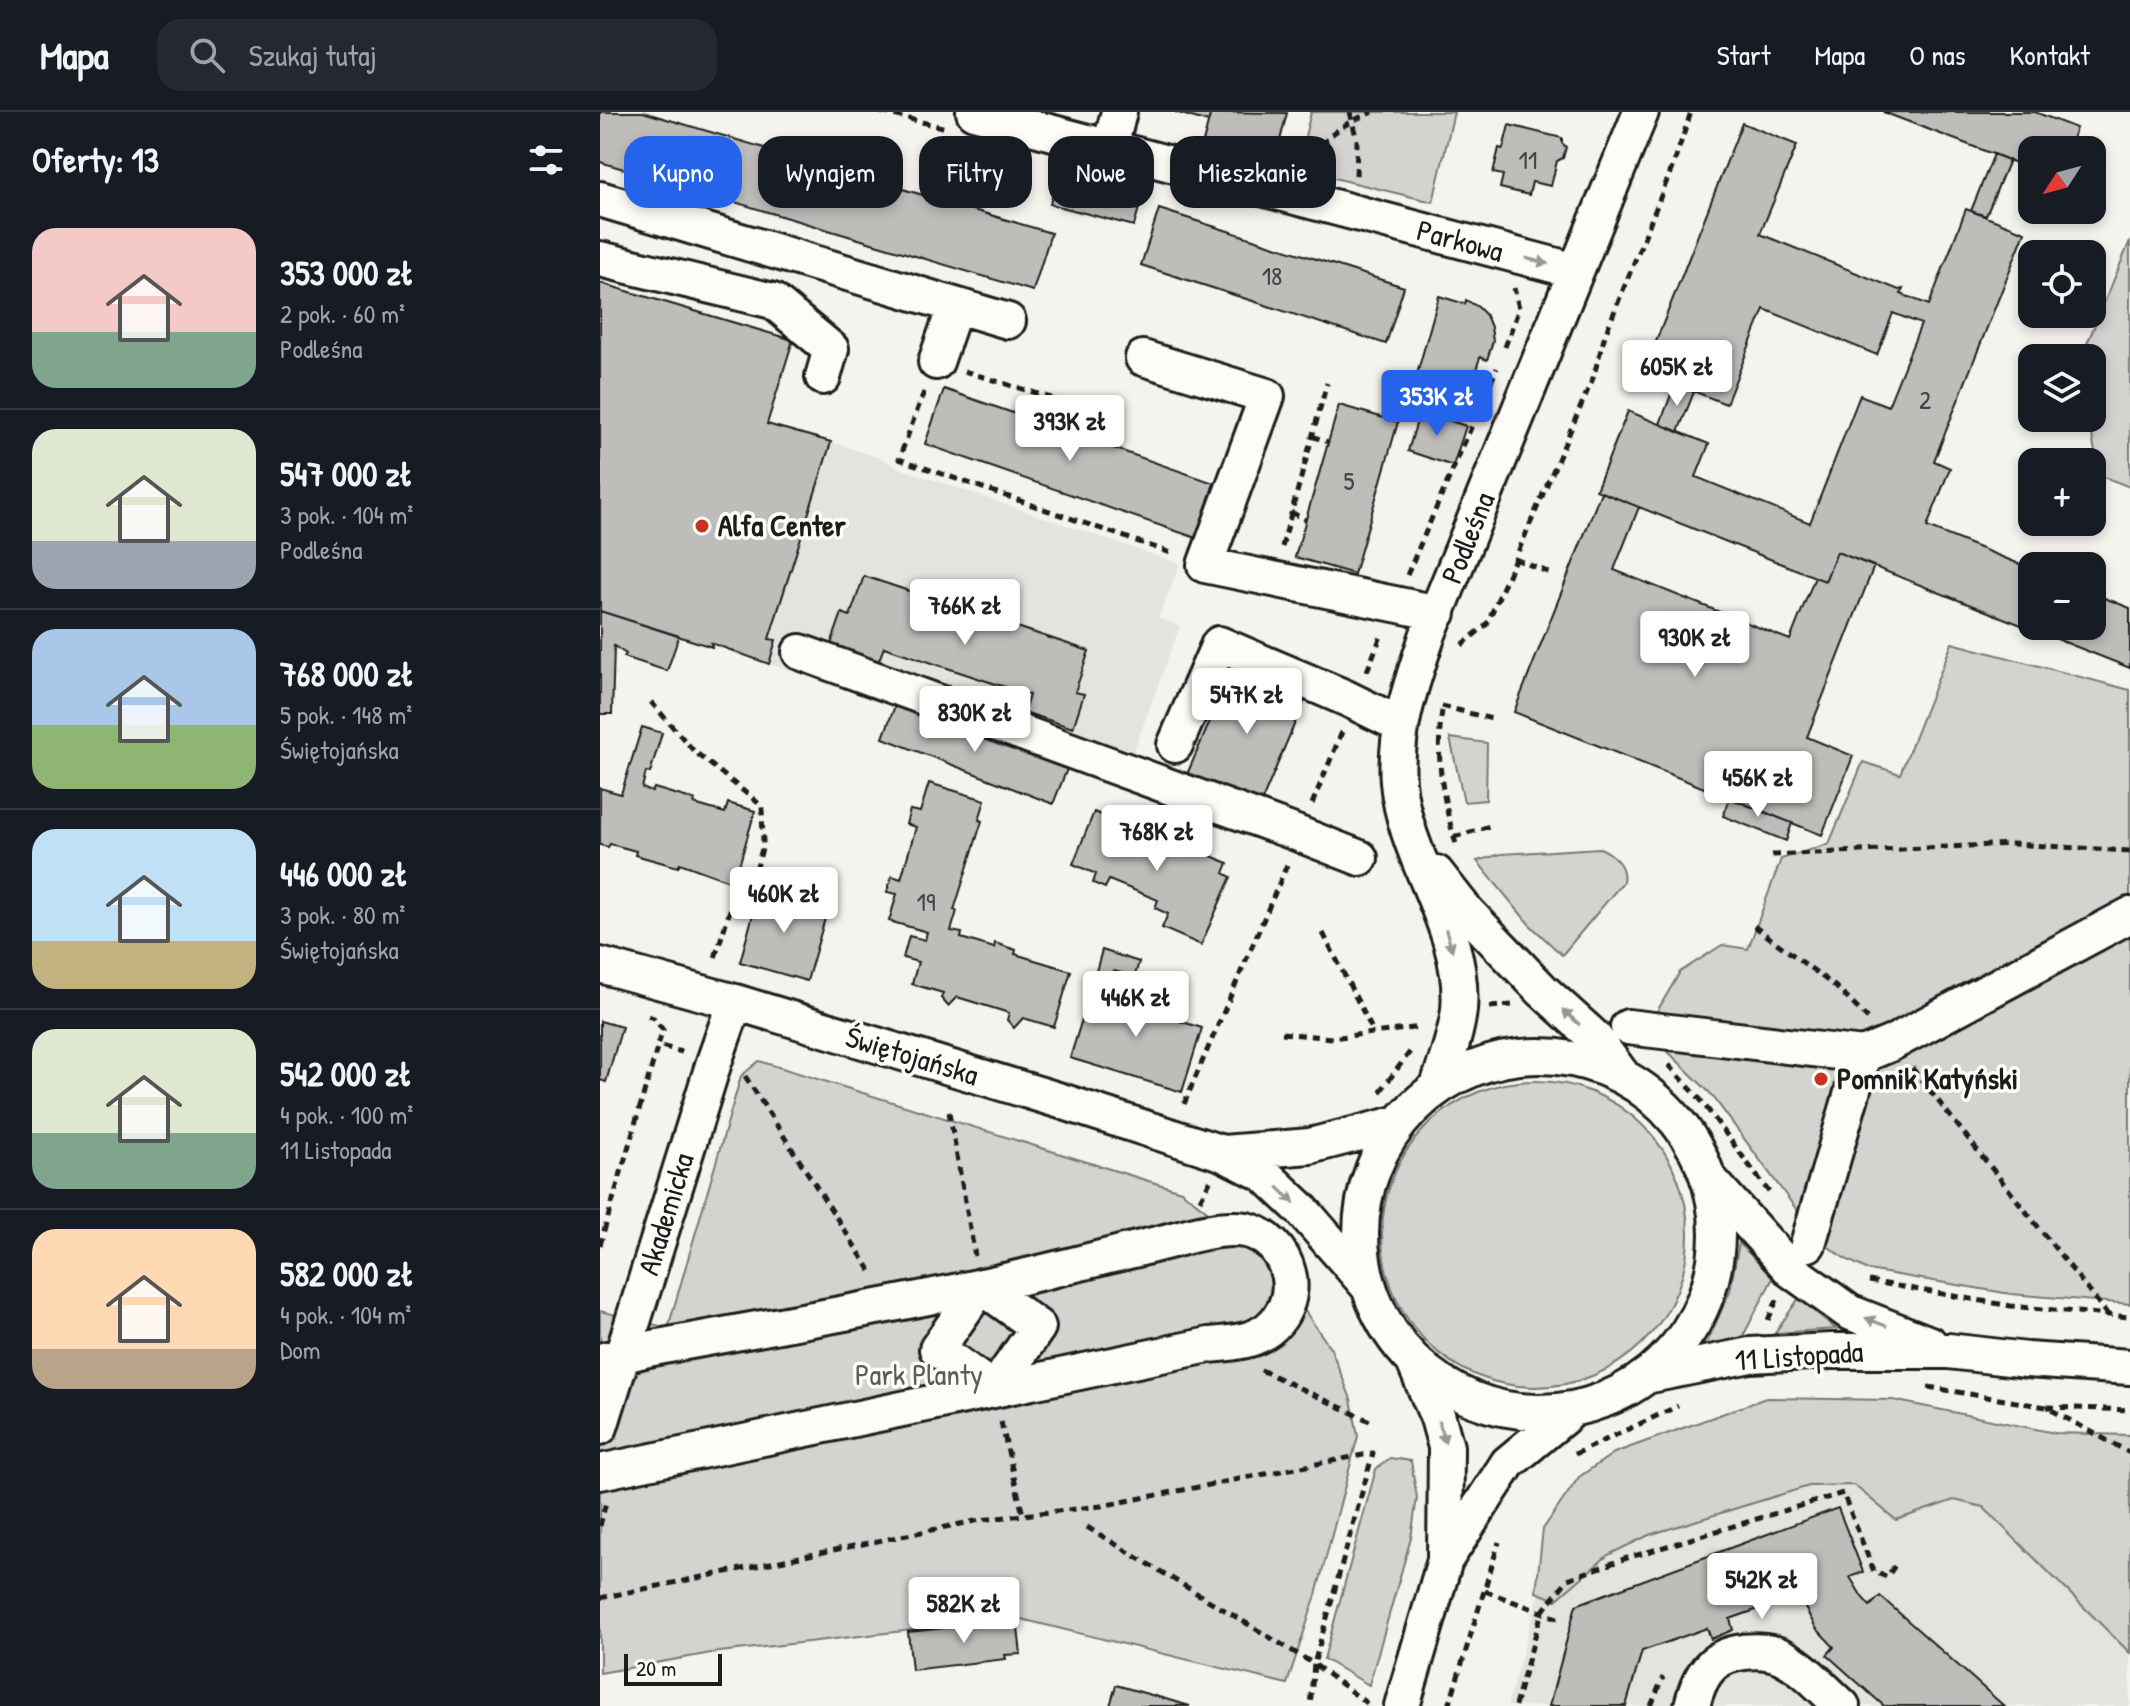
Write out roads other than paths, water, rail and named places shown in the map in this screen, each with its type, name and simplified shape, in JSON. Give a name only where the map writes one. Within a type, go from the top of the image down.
[{"type":"street","name":"Parkowa","points":[[974,112],[1067,136]]},
{"type":"street","points":[[1113,136],[1119,112]]},
{"type":"street","name":"Podleśna","points":[[1438,1086],[1455,1034],[1459,1008],[1458,974],[1450,939],[1411,841],[1398,781],[1401,725],[1411,685],[1438,613],[1641,112]]},
{"type":"street","name":"Parkowa","points":[[1154,159],[1576,271]]},
{"type":"street","points":[[600,199],[1008,321]]},
{"type":"street","points":[[600,259],[773,301],[831,349],[823,377]]},
{"type":"street","points":[[936,362],[955,307]]},
{"type":"street","points":[[1143,358],[1267,396],[1205,565],[1438,613]]},
{"type":"street","points":[[1175,745],[1219,644],[1354,701],[1401,725]]},
{"type":"street","points":[[800,652],[1360,858]]},
{"type":"street","name":"Podleśna","points":[[1411,841],[1465,910],[1543,991],[1594,1037],[1622,1075]]},
{"type":"street","points":[[1628,1027],[1878,1049],[2130,915]]},
{"type":"street","name":"Świętojańska","points":[[600,965],[735,1002],[1222,1153],[1264,1174],[1302,1210],[1368,1287]]},
{"type":"street","name":"Akademicka","points":[[600,1427],[611,1358],[735,1002]]},
{"type":"street","points":[[1808,1244],[1878,1049]]},
{"type":"street","points":[[1536,1055],[1580,1059],[1622,1075],[1652,1094],[1676,1119],[1697,1148],[1710,1180],[1719,1233],[1711,1287],[1687,1335],[1651,1375],[1614,1397],[1572,1410],[1529,1413],[1486,1405],[1447,1387],[1413,1360],[1386,1326],[1368,1287],[1361,1244],[1364,1200],[1376,1159],[1399,1123],[1438,1086],[1472,1067],[1510,1057],[1536,1055]]},
{"type":"street","name":"Świętojańska","points":[[1222,1153],[1310,1146],[1399,1123]]},
{"type":"street","name":"11 Listopada","points":[[1710,1180],[1792,1271],[1849,1312],[1948,1351]]},
{"type":"street","points":[[600,1472],[1209,1345],[1247,1340],[1265,1333],[1279,1320],[1290,1295],[1290,1277],[1281,1254],[1267,1239],[1235,1228],[981,1286],[611,1358]]},
{"type":"street","points":[[981,1286],[937,1349],[994,1390]]},
{"type":"street","points":[[981,1286],[1038,1327],[994,1390]]},
{"type":"street","name":"11 Listopada","points":[[1651,1375],[1750,1355],[1832,1351],[1948,1351],[2130,1367]]},
{"type":"street","points":[[1402,1706],[1445,1560],[1446,1447],[1438,1418],[1413,1360]]},
{"type":"street","points":[[1445,1560],[1508,1463],[1572,1410]]},
{"type":"street","points":[[1692,1706],[1696,1690],[1711,1666],[1731,1654],[1766,1652],[1783,1657],[1804,1671],[1842,1706]]},
{"type":"place","name":"Alfa Center","points":[[702,526]]},
{"type":"place","name":"Pomnik Katyński","points":[[1821,1079]]},
{"type":"park label","name":"Park Planty","points":[[919,1375]]}]
